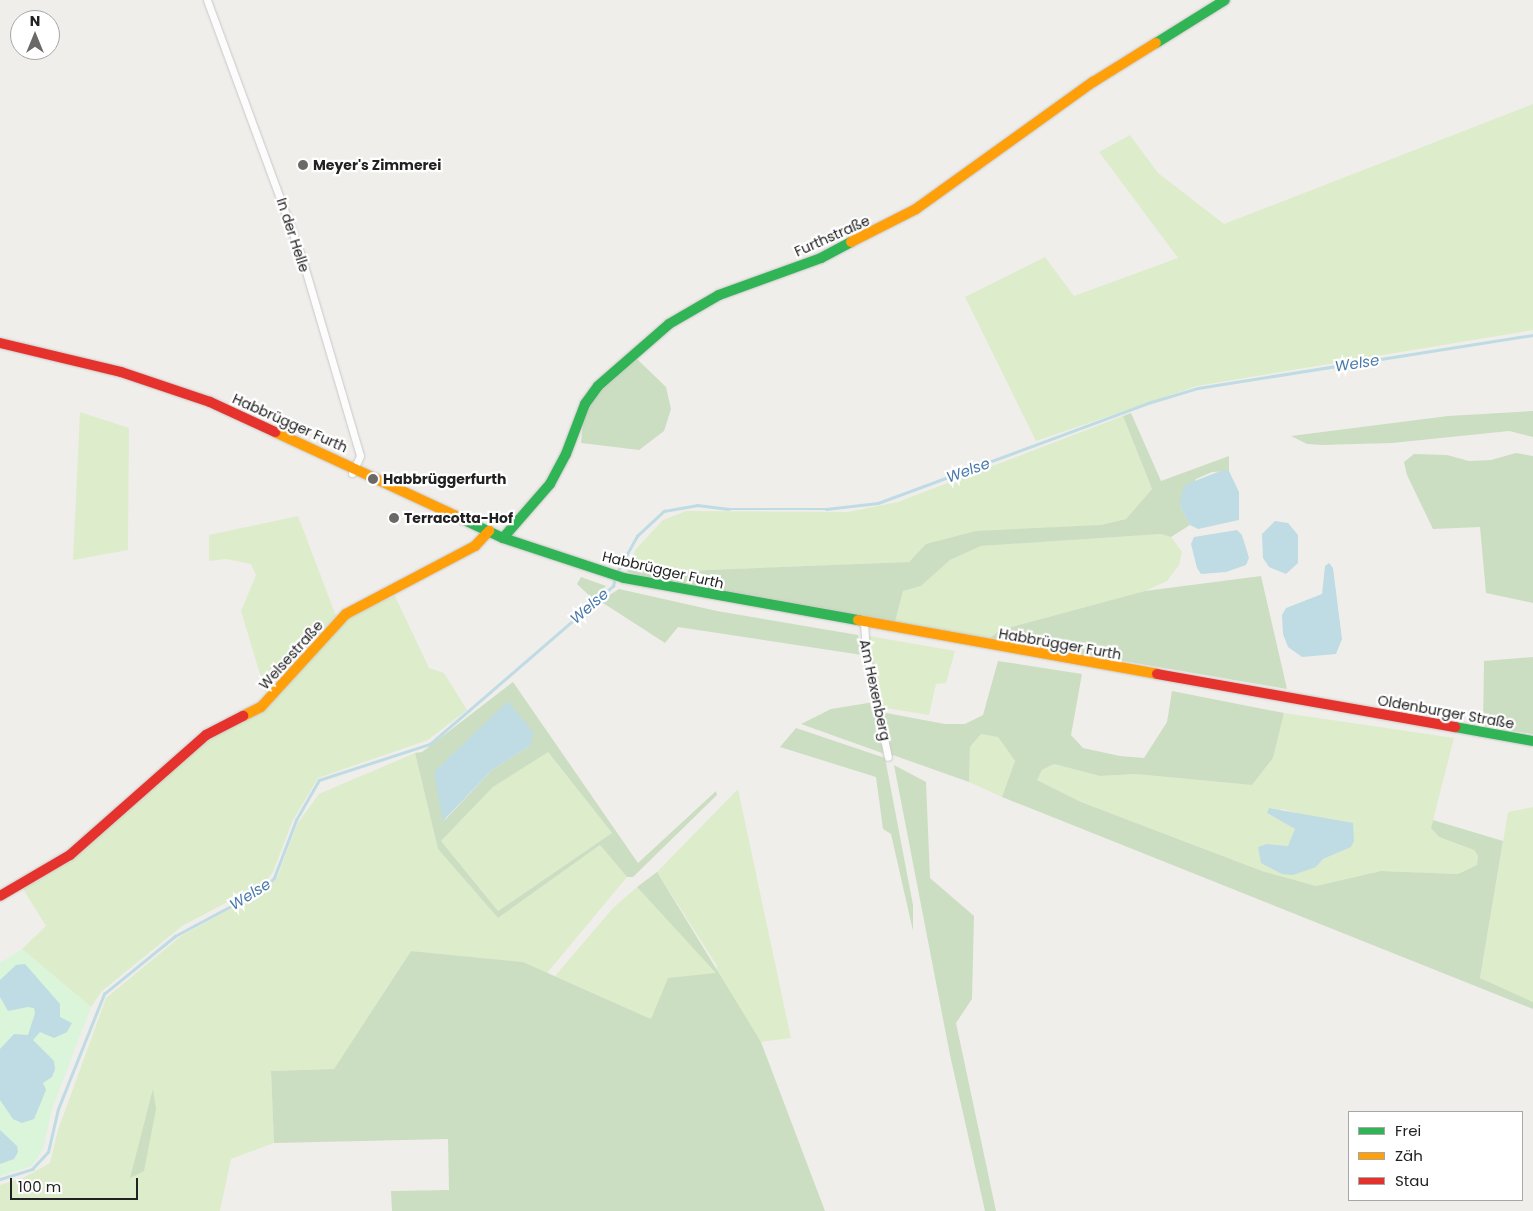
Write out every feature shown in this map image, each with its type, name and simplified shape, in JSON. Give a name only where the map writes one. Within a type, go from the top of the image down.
[{"type":"street","name":"In der Helle","points":[[207,0],[301,255],[360,456],[354,470]]},
{"type":"street","name":"Furthstraße","points":[[503,538],[550,484],[586,404],[598,386],[669,324],[719,295],[821,258],[916,209],[1094,82],[1225,0]]},
{"type":"street","name":"Habbrügger Furth","points":[[0,343],[121,372],[210,402],[503,538],[624,578],[864,623],[1354,709]]},
{"type":"street","name":"Welsestraße","points":[[0,896],[70,855],[206,735],[261,707],[346,614],[475,546],[488,531]]},
{"type":"street","name":"Am Hexenberg","points":[[864,623],[866,653],[888,757]]},
{"type":"street","name":"Oldenburger Straße","points":[[1354,709],[1533,741]]},
{"type":"green space","points":[[1533,104],[1533,330],[1197,386],[1036,441],[965,297],[1045,257],[1074,296],[1178,258],[1099,152],[1130,135],[1158,173],[1224,224]]},
{"type":"green space","points":[[637,359],[666,387],[671,409],[664,431],[639,450],[581,443],[584,411],[603,381]]},
{"type":"green space","points":[[1533,411],[1533,437],[1509,431],[1392,443],[1322,445],[1307,444],[1291,436],[1448,416]]},
{"type":"green space","points":[[80,412],[129,428],[128,550],[73,560]]},
{"type":"green space","points":[[1131,413],[1161,481],[1229,456],[1229,471],[1212,472],[1196,479],[1180,506],[1190,525],[1171,537],[1161,534],[981,546],[950,560],[921,586],[903,591],[895,622],[679,586],[627,572],[632,560],[683,571],[909,562],[926,544],[976,531],[1101,525],[1126,519],[1152,489],[1123,416]]},
{"type":"green space","points":[[1123,416],[1152,489],[1126,519],[1101,525],[926,544],[909,562],[683,571],[632,560],[635,550],[663,520],[686,511],[848,512],[898,502]]},
{"type":"green space","points":[[1516,453],[1533,456],[1533,603],[1486,593],[1480,527],[1433,529],[1407,475],[1404,462],[1414,454],[1447,455],[1469,461],[1491,460]]},
{"type":"green space","points":[[298,516],[336,616],[265,691],[241,611],[256,575],[251,564],[226,559],[209,561],[209,535]]},
{"type":"green space","points":[[1161,534],[1171,537],[1182,552],[1179,565],[1167,581],[1145,591],[1000,630],[990,638],[895,622],[903,591],[921,586],[950,560],[981,546]]},
{"type":"green space","points":[[1261,576],[1287,689],[990,638],[1000,630],[1145,591]]},
{"type":"green space","points":[[581,577],[606,586],[593,599],[577,584]]},
{"type":"green space","points":[[619,589],[717,611],[858,635],[862,655],[678,627],[665,643],[600,601]]},
{"type":"green space","points":[[395,596],[429,668],[444,673],[467,710],[428,740],[318,778],[293,820],[273,872],[265,882],[182,926],[102,991],[91,1007],[22,949],[46,926],[23,889],[71,861],[209,739],[262,712],[349,615]]},
{"type":"green space","points":[[869,636],[955,651],[946,683],[936,684],[929,715],[880,707],[868,651]]},
{"type":"green space","points":[[1533,657],[1533,734],[1483,726],[1484,661]]},
{"type":"green space","points":[[998,661],[1082,674],[1071,735],[1083,748],[1120,756],[1144,758],[1167,722],[1172,691],[1284,713],[1273,758],[1252,785],[1135,774],[1100,776],[1054,764],[1042,770],[1037,780],[1081,802],[1262,871],[1316,886],[1381,871],[1458,874],[1477,865],[1478,856],[1474,850],[1439,837],[1431,828],[1433,820],[1503,841],[1480,978],[1533,1002],[1533,1009],[1002,797],[1015,761],[998,737],[981,734],[970,747],[969,782],[890,754],[881,712],[945,724],[965,724],[983,715]]},
{"type":"green space","points":[[513,682],[638,863],[716,791],[717,795],[633,877],[627,877],[600,845],[498,918],[438,849],[415,753],[422,752]],"holes":[[[508,701],[531,745],[492,770],[444,821]],[[548,752],[612,833],[498,911],[441,841],[493,787]]]},
{"type":"green space","points":[[874,702],[885,754],[801,724],[831,709]]},
{"type":"green space","points":[[1284,713],[1454,738],[1431,828],[1439,837],[1474,850],[1478,856],[1477,865],[1458,874],[1381,871],[1316,886],[1262,871],[1081,802],[1037,780],[1042,770],[1054,764],[1100,776],[1135,774],[1252,785],[1273,758]],"holes":[[[1282,809],[1318,819],[1344,850],[1323,859],[1316,867],[1267,844],[1288,846],[1293,838],[1295,829],[1267,813]]]},
{"type":"green space","points":[[796,728],[885,758],[913,905],[913,931],[891,834],[883,829],[876,777],[780,747]]},
{"type":"green space","points":[[981,734],[998,737],[1015,761],[1002,797],[969,782],[970,747]]},
{"type":"green space","points":[[547,751],[612,833],[498,911],[441,841],[493,787]]},
{"type":"green space","points":[[415,753],[438,849],[498,918],[600,845],[627,877],[547,973],[523,962],[411,951],[334,1069],[271,1071],[274,1143],[231,1159],[220,1211],[0,1211],[0,1185],[23,1178],[50,1163],[58,1130],[106,998],[181,936],[263,891],[277,878],[297,824],[319,794]]},
{"type":"green space","points":[[894,765],[926,782],[930,878],[974,916],[972,999],[956,1023],[996,1211],[985,1211],[950,1055]]},
{"type":"green space","points":[[738,789],[791,1038],[761,1042],[716,974],[651,1019],[555,976],[613,908],[637,887],[717,973],[717,966],[657,872]]},
{"type":"green space","points":[[1533,807],[1533,1002],[1480,978],[1508,812]]},
{"type":"green space","points":[[657,872],[761,1042],[825,1211],[392,1211],[391,1191],[449,1190],[448,1139],[274,1143],[271,1071],[334,1069],[411,951],[523,962],[651,1019],[668,978],[716,973],[637,887]]},
{"type":"green space","points":[[22,949],[91,1007],[52,1109],[43,1149],[32,1166],[0,1176],[0,963]]},
{"type":"green space","points":[[153,1089],[156,1109],[144,1171],[130,1178]]},
{"type":"water","points":[[1223,470],[1229,471],[1239,492],[1239,520],[1198,529],[1190,525],[1180,506],[1182,491],[1187,484]]},
{"type":"water","points":[[1275,521],[1288,523],[1298,535],[1298,563],[1286,574],[1269,567],[1263,558],[1262,534]]},
{"type":"water","points":[[1237,530],[1242,535],[1249,558],[1246,565],[1226,572],[1201,574],[1197,568],[1191,544],[1194,537]]},
{"type":"water","points":[[1329,563],[1333,568],[1342,639],[1336,654],[1302,657],[1288,647],[1283,634],[1282,615],[1286,608],[1322,594],[1325,566]]},
{"type":"water","points":[[508,701],[533,732],[531,745],[492,770],[443,821],[434,772]]},
{"type":"water","points":[[1269,808],[1353,823],[1354,841],[1351,847],[1323,859],[1316,867],[1293,875],[1282,874],[1261,863],[1258,847],[1267,844],[1288,846],[1295,829],[1267,813]]},
{"type":"water","points":[[25,964],[60,1004],[60,1017],[72,1023],[67,1032],[54,1038],[40,1032],[33,1040],[54,1061],[55,1069],[52,1077],[43,1083],[46,1090],[34,1119],[22,1123],[13,1119],[0,1100],[0,1049],[14,1034],[28,1035],[35,1013],[34,1008],[28,1007],[8,1011],[0,997],[0,980],[16,965]]},
{"type":"water","points":[[0,1130],[17,1146],[18,1152],[14,1159],[0,1164]]},
{"type":"waterway","name":"Welse","points":[[617,572],[637,536],[664,511],[697,505],[729,509],[826,509],[878,503],[1148,403],[1198,388],[1533,335]]},
{"type":"waterway","name":"Welse","points":[[0,1179],[32,1169],[48,1152],[58,1109],[104,994],[175,936],[263,889],[274,878],[296,820],[319,780],[430,744],[613,586],[615,577]]},
{"type":"traffic: fast","points":[[1156,43],[1225,0]]},
{"type":"traffic: fast","points":[[503,538],[550,484],[566,454],[585,404],[598,386],[669,324],[719,295],[821,258],[851,242]]},
{"type":"traffic: fast","points":[[462,519],[503,538],[624,578],[858,620]]},
{"type":"traffic: fast","points":[[1455,727],[1533,741]]},
{"type":"traffic: slow","points":[[851,242],[916,209],[1093,82],[1156,43]]},
{"type":"traffic: slow","points":[[275,432],[462,519]]},
{"type":"traffic: slow","points":[[243,716],[261,707],[346,614],[475,546],[489,531]]},
{"type":"traffic: slow","points":[[858,620],[1157,674]]},
{"type":"traffic: jam","points":[[0,343],[121,372],[210,402],[275,432]]},
{"type":"traffic: jam","points":[[1157,674],[1455,727]]},
{"type":"traffic: jam","points":[[0,896],[70,855],[206,735],[243,716]]},
{"type":"place","name":"Meyer's Zimmerei","points":[[303,165]]},
{"type":"place","name":"Habbrüggerfurth","points":[[373,479]]},
{"type":"place","name":"Terracotta-Hof","points":[[394,518]]}]
